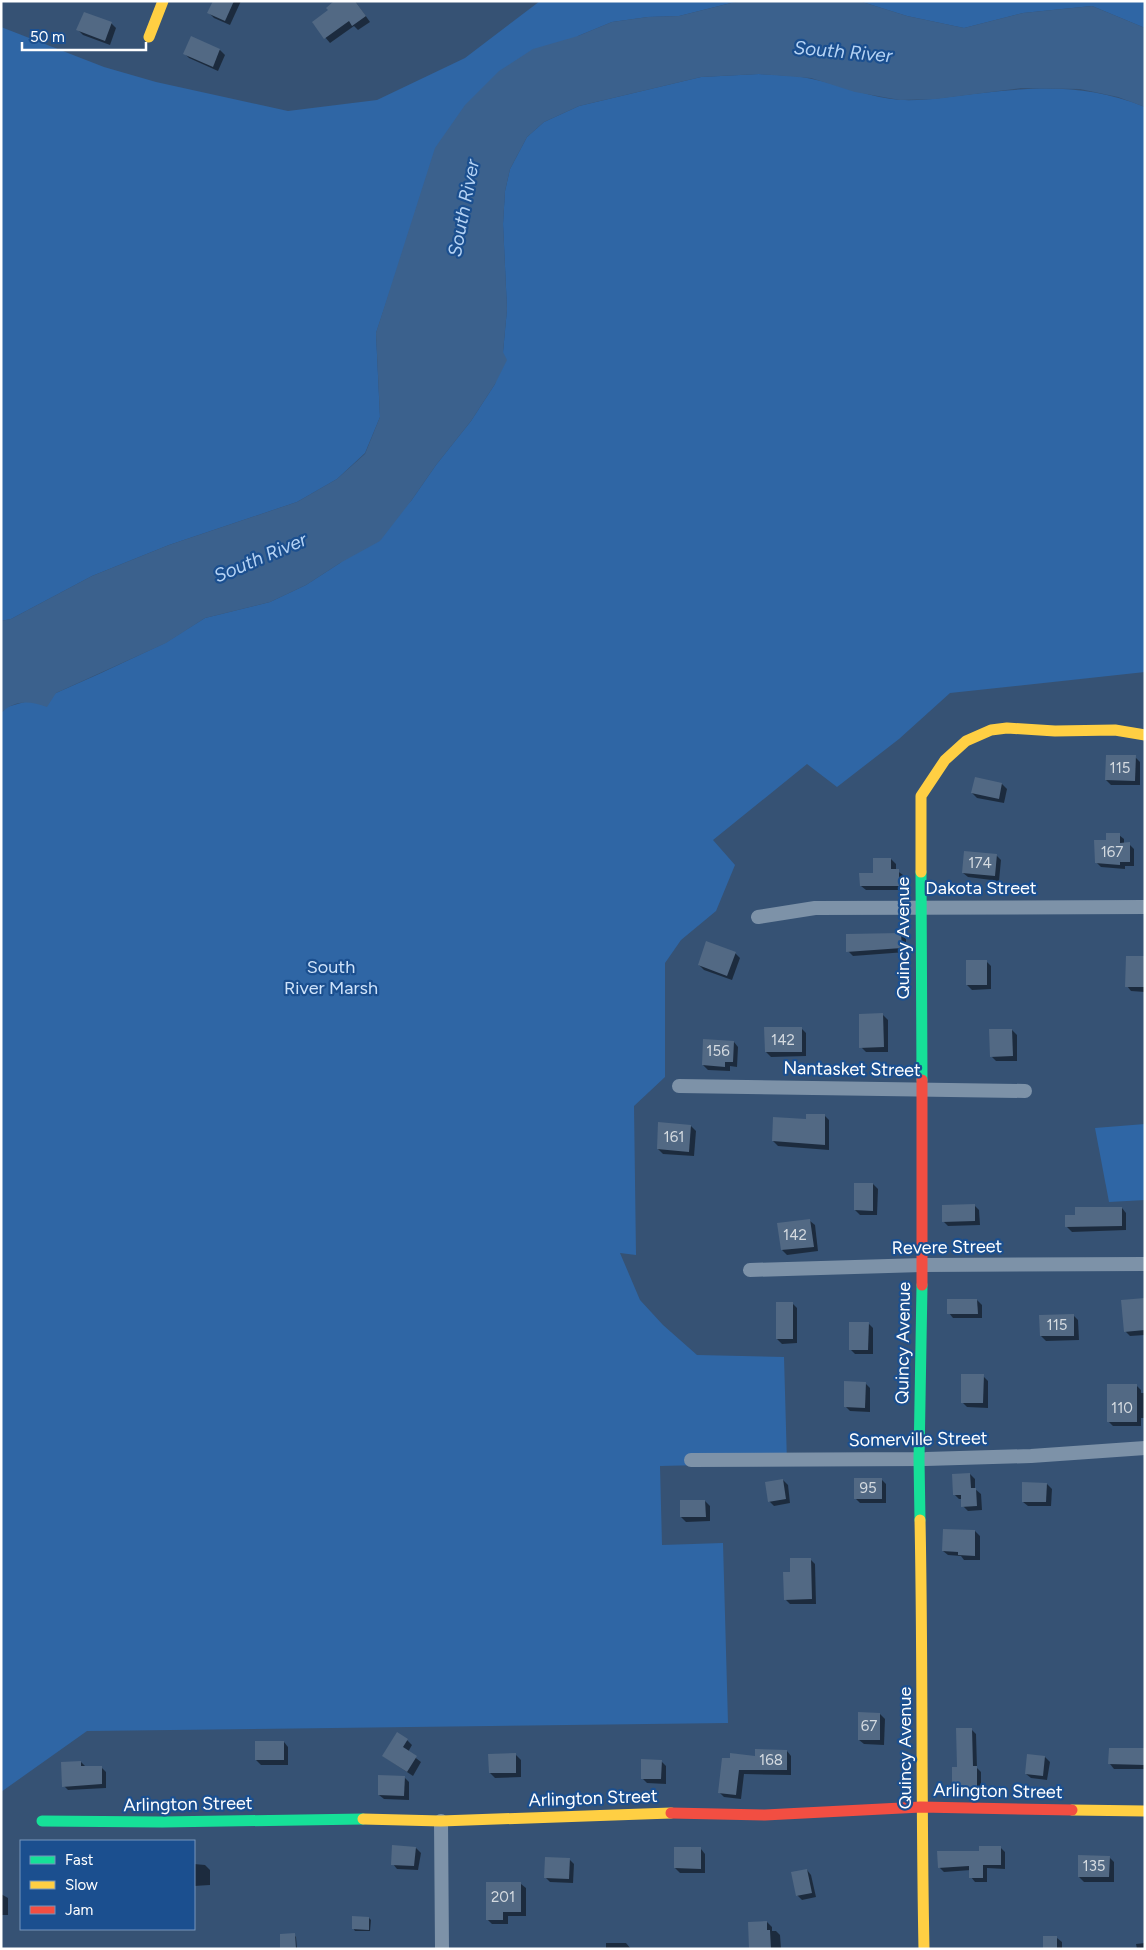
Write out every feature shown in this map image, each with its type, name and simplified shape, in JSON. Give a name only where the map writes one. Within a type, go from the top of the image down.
[{"type":"street","points":[[149,37],[163,1]]},
{"type":"street","name":"Quincy Avenue","points":[[924,1949],[921,1807],[923,1668],[919,1459],[922,1265],[921,796],[944,759],[954,749],[977,735],[990,730],[1006,728],[1047,732],[1121,730],[1143,740]]},
{"type":"street","name":"Dakota Street","points":[[758,917],[815,908],[1145,907]]},
{"type":"street","name":"Nantasket Street","points":[[679,1086],[1024,1091]]},
{"type":"street","name":"Revere Street","points":[[750,1270],[922,1265],[1145,1264]]},
{"type":"street","name":"Somerville Street","points":[[691,1460],[919,1459],[1031,1456],[1145,1448]]},
{"type":"street","name":"Arlington Street","points":[[42,1821],[162,1822],[360,1818],[441,1821],[687,1812],[765,1815],[921,1807],[1145,1812]]},
{"type":"street","points":[[441,1821],[442,1949]]},
{"type":"green space","points":[[540,1],[745,1],[679,16],[648,17],[612,22],[578,36],[390,291],[376,333],[380,417],[365,453],[337,479],[297,502],[169,545],[92,576],[11,619],[1,621],[1,27],[104,67],[156,82],[288,111],[377,100],[465,58]]},
{"type":"green space","points":[[859,1],[1145,1],[1145,28],[1092,6],[1023,13],[964,28],[907,16]]},
{"type":"green space","name":"South River Marsh","points":[[759,74],[806,78],[878,97],[901,100],[1018,90],[1060,89],[1101,94],[1145,107],[1145,672],[950,693],[899,739],[837,787],[807,764],[713,840],[735,865],[716,911],[681,940],[665,963],[665,1077],[634,1106],[636,1255],[620,1253],[640,1300],[663,1325],[697,1355],[784,1357],[787,1463],[660,1466],[662,1545],[723,1543],[728,1723],[87,1731],[1,1792],[1,713],[7,707],[56,693],[99,674],[165,643],[205,618],[270,602],[306,585],[340,563],[411,501],[436,465],[471,421],[495,384],[503,352],[507,309],[503,224],[505,191],[510,169],[527,137],[544,122],[579,106],[701,77]]},
{"type":"green space","points":[[1145,1124],[1145,1200],[1109,1202],[1095,1128]]},
{"type":"water","name":"South River","points":[[745,1],[859,1],[907,16],[964,28],[1023,13],[1092,6],[1145,28],[1145,107],[1118,97],[1080,89],[1021,88],[936,99],[900,100],[855,92],[811,78],[759,74],[701,77],[579,106],[544,122],[527,137],[510,169],[505,191],[503,224],[507,309],[503,352],[507,360],[495,384],[471,421],[380,541],[340,563],[306,585],[270,602],[205,618],[166,643],[56,693],[47,707],[23,702],[6,708],[1,713],[1,621],[11,619],[92,576],[169,545],[297,502],[337,479],[365,454],[380,417],[376,333],[435,148],[465,105],[499,71],[533,49],[578,36],[612,22],[648,17],[679,16]]},
{"type":"building","points":[[213,1],[234,1],[225,21],[207,13]]},
{"type":"building","points":[[334,1],[355,1],[366,16],[352,26],[349,21],[324,39],[312,22],[328,10],[326,8]]},
{"type":"building","points":[[84,12],[112,22],[105,41],[76,30]]},
{"type":"building","points":[[191,36],[220,49],[213,67],[183,54]]},
{"type":"building","points":[[1106,755],[1136,755],[1135,781],[1105,780]]},
{"type":"building","points":[[975,777],[1002,783],[999,799],[971,793]]},
{"type":"building","points":[[1106,833],[1120,833],[1120,843],[1130,842],[1130,862],[1120,862],[1120,865],[1095,863],[1094,840],[1106,840]]},
{"type":"building","points":[[964,851],[997,854],[995,876],[962,873]]},
{"type":"building","points":[[873,858],[891,858],[891,869],[899,869],[899,886],[860,886],[859,873],[873,873]]},
{"type":"building","points":[[901,933],[902,948],[846,952],[846,934]]},
{"type":"building","points":[[706,941],[736,952],[727,976],[698,965]]},
{"type":"building","points":[[1126,956],[1145,956],[1145,987],[1125,987]]},
{"type":"building","points":[[966,960],[987,960],[987,985],[966,985]]},
{"type":"building","points":[[883,1013],[884,1047],[859,1048],[859,1014]]},
{"type":"building","points":[[764,1027],[802,1027],[802,1052],[765,1052]]},
{"type":"building","points":[[989,1029],[1012,1029],[1013,1056],[990,1057]]},
{"type":"building","points":[[703,1039],[734,1041],[733,1062],[725,1062],[725,1067],[702,1065]]},
{"type":"building","points":[[806,1114],[825,1114],[825,1145],[772,1141],[773,1117],[806,1119]]},
{"type":"building","points":[[658,1122],[691,1125],[689,1152],[657,1149]]},
{"type":"building","points":[[854,1183],[873,1183],[873,1211],[854,1210]]},
{"type":"building","points":[[975,1204],[975,1221],[942,1222],[942,1205]]},
{"type":"building","points":[[1075,1207],[1122,1207],[1122,1226],[1065,1227],[1065,1215],[1075,1215]]},
{"type":"building","points":[[810,1219],[814,1247],[781,1250],[777,1223]]},
{"type":"building","points":[[1145,1298],[1145,1330],[1124,1332],[1121,1300]]},
{"type":"building","points":[[947,1299],[977,1299],[978,1314],[947,1314]]},
{"type":"building","points":[[776,1302],[793,1302],[793,1339],[776,1339]]},
{"type":"building","points":[[1074,1314],[1074,1336],[1040,1336],[1039,1315]]},
{"type":"building","points":[[849,1322],[869,1322],[868,1350],[849,1350]]},
{"type":"building","points":[[961,1374],[984,1374],[983,1403],[961,1403]]},
{"type":"building","points":[[844,1381],[866,1382],[865,1408],[844,1407]]},
{"type":"building","points":[[1107,1384],[1137,1384],[1137,1422],[1107,1422]]},
{"type":"building","points":[[970,1473],[971,1488],[976,1488],[977,1506],[961,1507],[961,1495],[953,1495],[952,1474]]},
{"type":"building","points":[[854,1478],[882,1478],[882,1499],[854,1499]]},
{"type":"building","points":[[783,1479],[786,1499],[768,1502],[765,1482]]},
{"type":"building","points":[[1022,1482],[1047,1483],[1046,1502],[1022,1502]]},
{"type":"building","points":[[680,1500],[705,1500],[706,1517],[680,1517]]},
{"type":"building","points":[[943,1529],[975,1530],[975,1556],[958,1555],[958,1552],[942,1551]]},
{"type":"building","points":[[790,1558],[811,1558],[812,1599],[784,1600],[783,1572],[790,1572]]},
{"type":"building","points":[[858,1712],[880,1713],[880,1740],[858,1740]]},
{"type":"building","points":[[956,1728],[972,1728],[973,1766],[977,1766],[977,1787],[952,1787],[952,1767],[957,1767]]},
{"type":"building","points":[[397,1732],[408,1739],[403,1747],[417,1756],[407,1772],[382,1756]]},
{"type":"building","points":[[255,1741],[284,1741],[284,1760],[255,1760]]},
{"type":"building","points":[[1109,1748],[1145,1748],[1145,1765],[1108,1764]]},
{"type":"building","points":[[755,1749],[787,1750],[787,1770],[739,1770],[736,1795],[718,1793],[722,1758],[730,1758],[730,1753],[755,1756]]},
{"type":"building","points":[[516,1753],[516,1773],[489,1773],[488,1754]]},
{"type":"building","points":[[1027,1754],[1045,1756],[1043,1776],[1025,1774]]},
{"type":"building","points":[[641,1759],[662,1760],[661,1779],[641,1779]]},
{"type":"building","points":[[81,1761],[81,1766],[102,1766],[102,1784],[62,1787],[61,1762]]},
{"type":"building","points":[[378,1775],[405,1776],[404,1796],[378,1795]]},
{"type":"building","points":[[392,1845],[416,1847],[414,1866],[391,1865]]},
{"type":"building","points":[[979,1846],[1001,1846],[1001,1865],[983,1865],[983,1878],[969,1878],[969,1866],[938,1868],[937,1851],[979,1851]]},
{"type":"building","points":[[674,1847],[701,1847],[701,1869],[674,1868]]},
{"type":"building","points":[[1078,1855],[1110,1856],[1109,1877],[1078,1877]]},
{"type":"building","points":[[545,1857],[570,1858],[569,1879],[544,1878]]},
{"type":"building","points":[[807,1869],[812,1893],[796,1896],[791,1872]]},
{"type":"building","points":[[486,1882],[521,1882],[521,1912],[503,1912],[503,1920],[486,1920]]},
{"type":"building","points":[[352,1916],[369,1917],[369,1930],[352,1929]]},
{"type":"building","points":[[767,1921],[767,1930],[770,1930],[771,1949],[749,1949],[748,1922]]},
{"type":"building","points":[[295,1933],[296,1949],[280,1949],[280,1934]]},
{"type":"building","points":[[1043,1936],[1057,1936],[1057,1949],[1043,1949]]},
{"type":"traffic: fast","points":[[921,872],[922,1080]]},
{"type":"traffic: fast","points":[[920,1520],[919,1459],[922,1285]]},
{"type":"traffic: fast","points":[[42,1821],[162,1822],[363,1819]]},
{"type":"traffic: slow","points":[[149,37],[163,1]]},
{"type":"traffic: slow","points":[[921,872],[921,796],[945,760],[966,741],[991,730],[1007,728],[1055,731],[1115,730],[1145,735]]},
{"type":"traffic: slow","points":[[920,1520],[924,1949]]},
{"type":"traffic: slow","points":[[1072,1810],[1145,1811]]},
{"type":"traffic: slow","points":[[363,1819],[441,1821],[671,1813]]},
{"type":"traffic: jam","points":[[922,1080],[922,1285]]},
{"type":"traffic: jam","points":[[671,1813],[765,1815],[921,1807],[1072,1810]]}]
